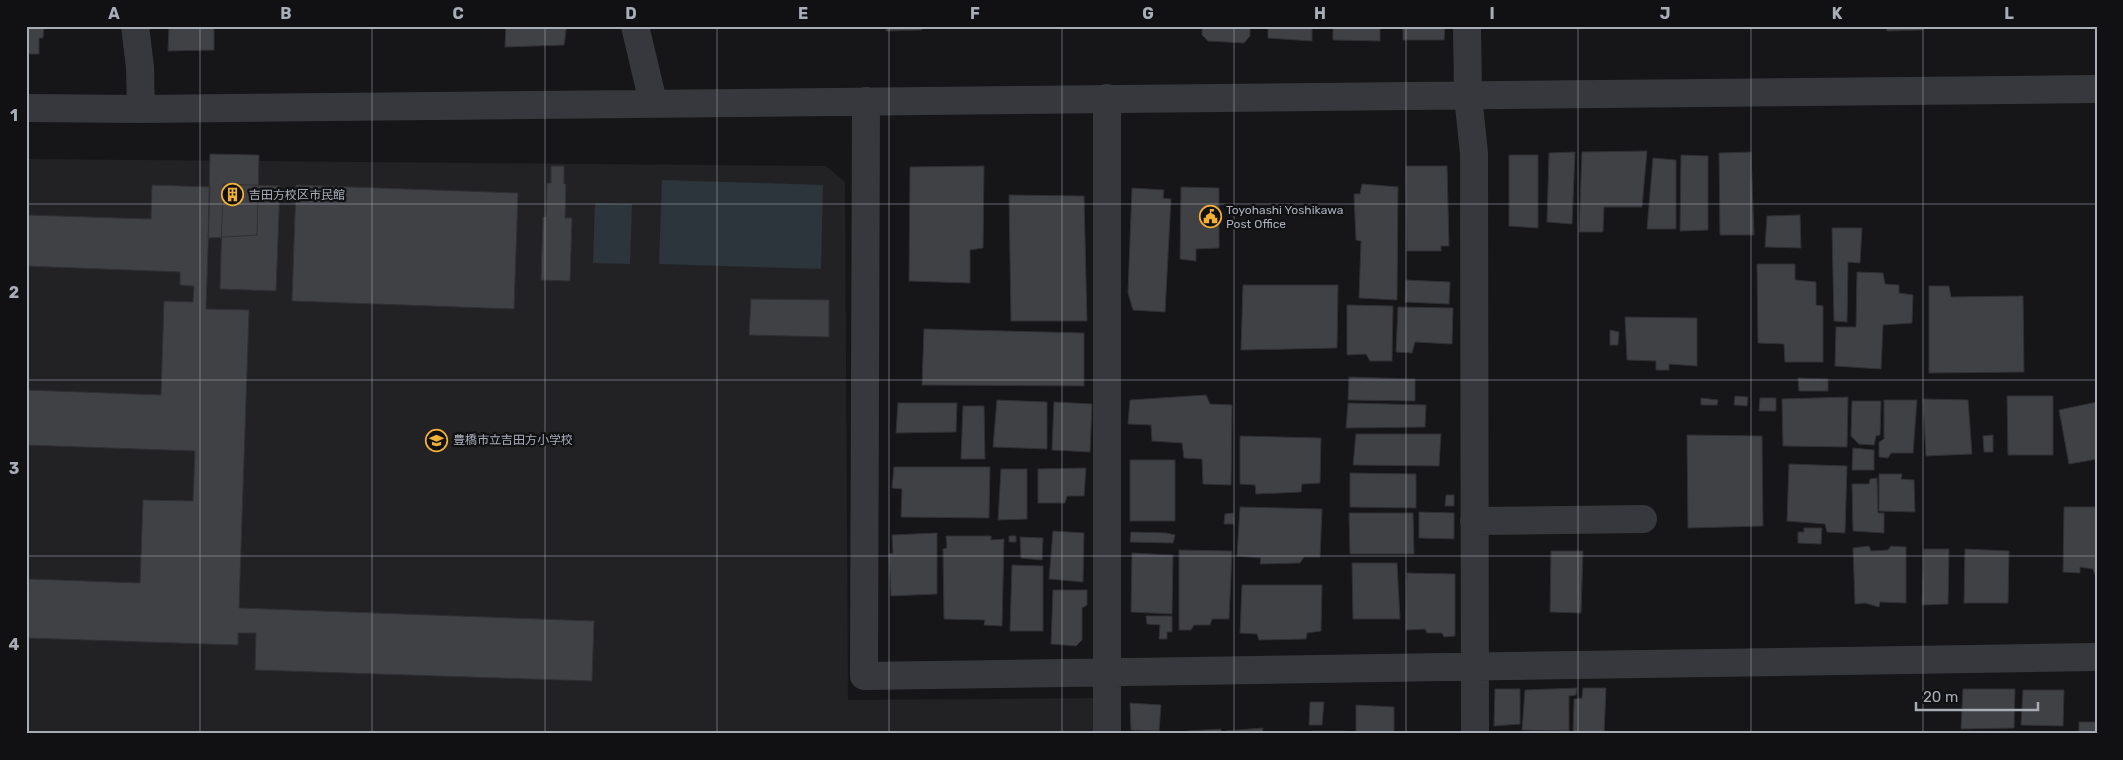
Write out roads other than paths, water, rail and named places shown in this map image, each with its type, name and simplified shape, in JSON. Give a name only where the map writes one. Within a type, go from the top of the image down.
[{"type":"street","points":[[135,26],[140,67],[141,109]]},
{"type":"street","points":[[635,26],[653,102]]},
{"type":"street","points":[[1467,26],[1468,96],[1474,153],[1476,734]]},
{"type":"street","points":[[26,108],[141,109],[653,102],[2097,89]]},
{"type":"street","points":[[1106,98],[1107,734]]},
{"type":"street","points":[[866,101],[864,676],[2097,657]]},
{"type":"street","points":[[1474,521],[1643,519]]},
{"type":"place","name":"吉田方校区市民館","points":[[233,195]]},
{"type":"place","name":"Toyohashi Yoshikawa Post Office","points":[[1210,217]]},
{"type":"place","name":"豊橋市立吉田方小学校","points":[[437,440]]}]
